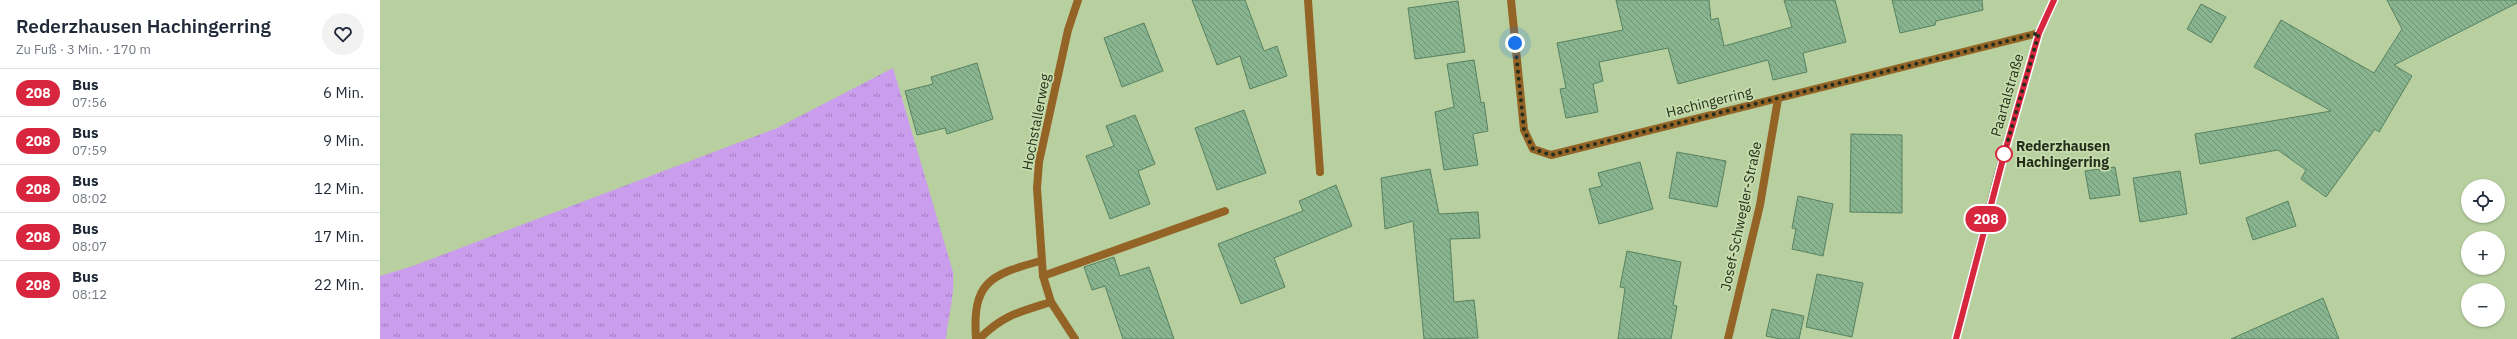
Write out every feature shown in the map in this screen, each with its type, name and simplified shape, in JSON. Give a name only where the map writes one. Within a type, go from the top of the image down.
[{"type":"main road","name":"Paartalstraße","points":[[1956,339],[1999,171],[2039,33],[2054,0]]},
{"type":"street","name":"Hochstallerweg","points":[[1075,339],[1051,302],[1043,276],[1040,261],[1037,188],[1039,162],[1068,30],[1078,0]]},
{"type":"street","points":[[1308,0],[1320,172]]},
{"type":"street","name":"Hachingerring","points":[[1511,0],[1524,130],[1533,149],[1551,155],[2039,33]]},
{"type":"street","name":"Josef-Schwegler-Straße","points":[[1728,339],[1760,205],[1778,98]]},
{"type":"street","points":[[1043,276],[1225,211]]},
{"type":"street","points":[[977,339],[976,305],[985,286],[999,274],[1040,261]]},
{"type":"street","points":[[977,339],[994,323],[1016,313],[1051,302]]},
{"type":"green space","points":[[893,68],[953,272],[952,297],[946,339],[380,339],[380,276],[413,266],[777,128]]},
{"type":"building","points":[[1192,0],[1245,0],[1264,51],[1277,46],[1287,76],[1250,89],[1240,56],[1217,65]]},
{"type":"building","points":[[1616,0],[1709,0],[1711,20],[1718,18],[1724,46],[1792,27],[1784,0],[1835,0],[1846,42],[1803,53],[1807,72],[1773,80],[1768,60],[1678,84],[1668,48],[1599,62],[1603,81],[1593,84],[1598,112],[1566,118],[1560,89],[1566,88],[1557,43],[1623,30]]},
{"type":"building","points":[[1892,0],[1982,0],[1983,10],[1936,21],[1935,25],[1900,33]]},
{"type":"building","points":[[2387,0],[2517,0],[2517,3],[2394,65],[2412,76],[2379,132],[2375,129],[2326,197],[2301,179],[2306,170],[2278,150],[2200,164],[2195,134],[2331,111],[2254,67],[2281,20],[2374,73],[2402,29]]},
{"type":"building","points":[[1458,1],[1465,52],[1415,59],[1408,8]]},
{"type":"building","points":[[2201,4],[2226,17],[2211,43],[2187,29]]},
{"type":"building","points":[[1144,23],[1163,71],[1122,87],[1104,38]]},
{"type":"building","points":[[1474,60],[1481,103],[1484,102],[1488,131],[1473,134],[1478,165],[1444,170],[1435,112],[1454,107],[1447,64]]},
{"type":"building","points":[[977,63],[993,119],[947,134],[945,128],[917,135],[905,91],[933,84],[931,77]]},
{"type":"building","points":[[1244,110],[1266,173],[1217,190],[1195,128]]},
{"type":"building","points":[[1135,115],[1155,164],[1138,171],[1150,204],[1110,219],[1086,156],[1114,146],[1106,126]]},
{"type":"building","points":[[1851,134],[1902,135],[1902,213],[1850,212]]},
{"type":"building","points":[[1677,152],[1726,161],[1717,207],[1669,198]]},
{"type":"building","points":[[1640,162],[1653,209],[1599,224],[1589,189],[1602,186],[1598,173]]},
{"type":"building","points":[[2115,167],[2120,195],[2090,199],[2085,171]]},
{"type":"building","points":[[1430,169],[1439,214],[1478,212],[1480,238],[1450,239],[1454,302],[1474,300],[1478,338],[1424,339],[1413,221],[1385,229],[1381,178]]},
{"type":"building","points":[[2180,171],[2187,214],[2140,222],[2133,178]]},
{"type":"building","points":[[1336,185],[1352,226],[1274,258],[1285,287],[1241,304],[1218,244],[1303,211],[1299,201]]},
{"type":"building","points":[[1798,196],[1833,204],[1823,256],[1792,249],[1796,229],[1792,228]]},
{"type":"building","points":[[2288,201],[2296,226],[2253,240],[2246,218]]},
{"type":"building","points":[[1627,251],[1681,262],[1673,305],[1677,306],[1671,339],[1618,339],[1625,288],[1620,287]]},
{"type":"building","points":[[1114,257],[1120,276],[1149,267],[1174,339],[1123,339],[1105,286],[1092,290],[1084,267]]},
{"type":"building","points":[[1817,274],[1863,283],[1852,337],[1806,327]]},
{"type":"building","points":[[2323,298],[2339,339],[2231,339]]},
{"type":"building","points":[[1772,309],[1804,316],[1799,339],[1780,339],[1766,336]]},
{"type":"bus line","name":"208","points":[[1956,339],[1985,225],[2039,33],[2054,0]]},
{"type":"place","name":"Rederzhausen Hachingerring","points":[[2004,154]]},
{"type":"route","points":[[1515,43],[1524,130],[1533,149],[1551,155],[2039,33],[2004,154]]}]
